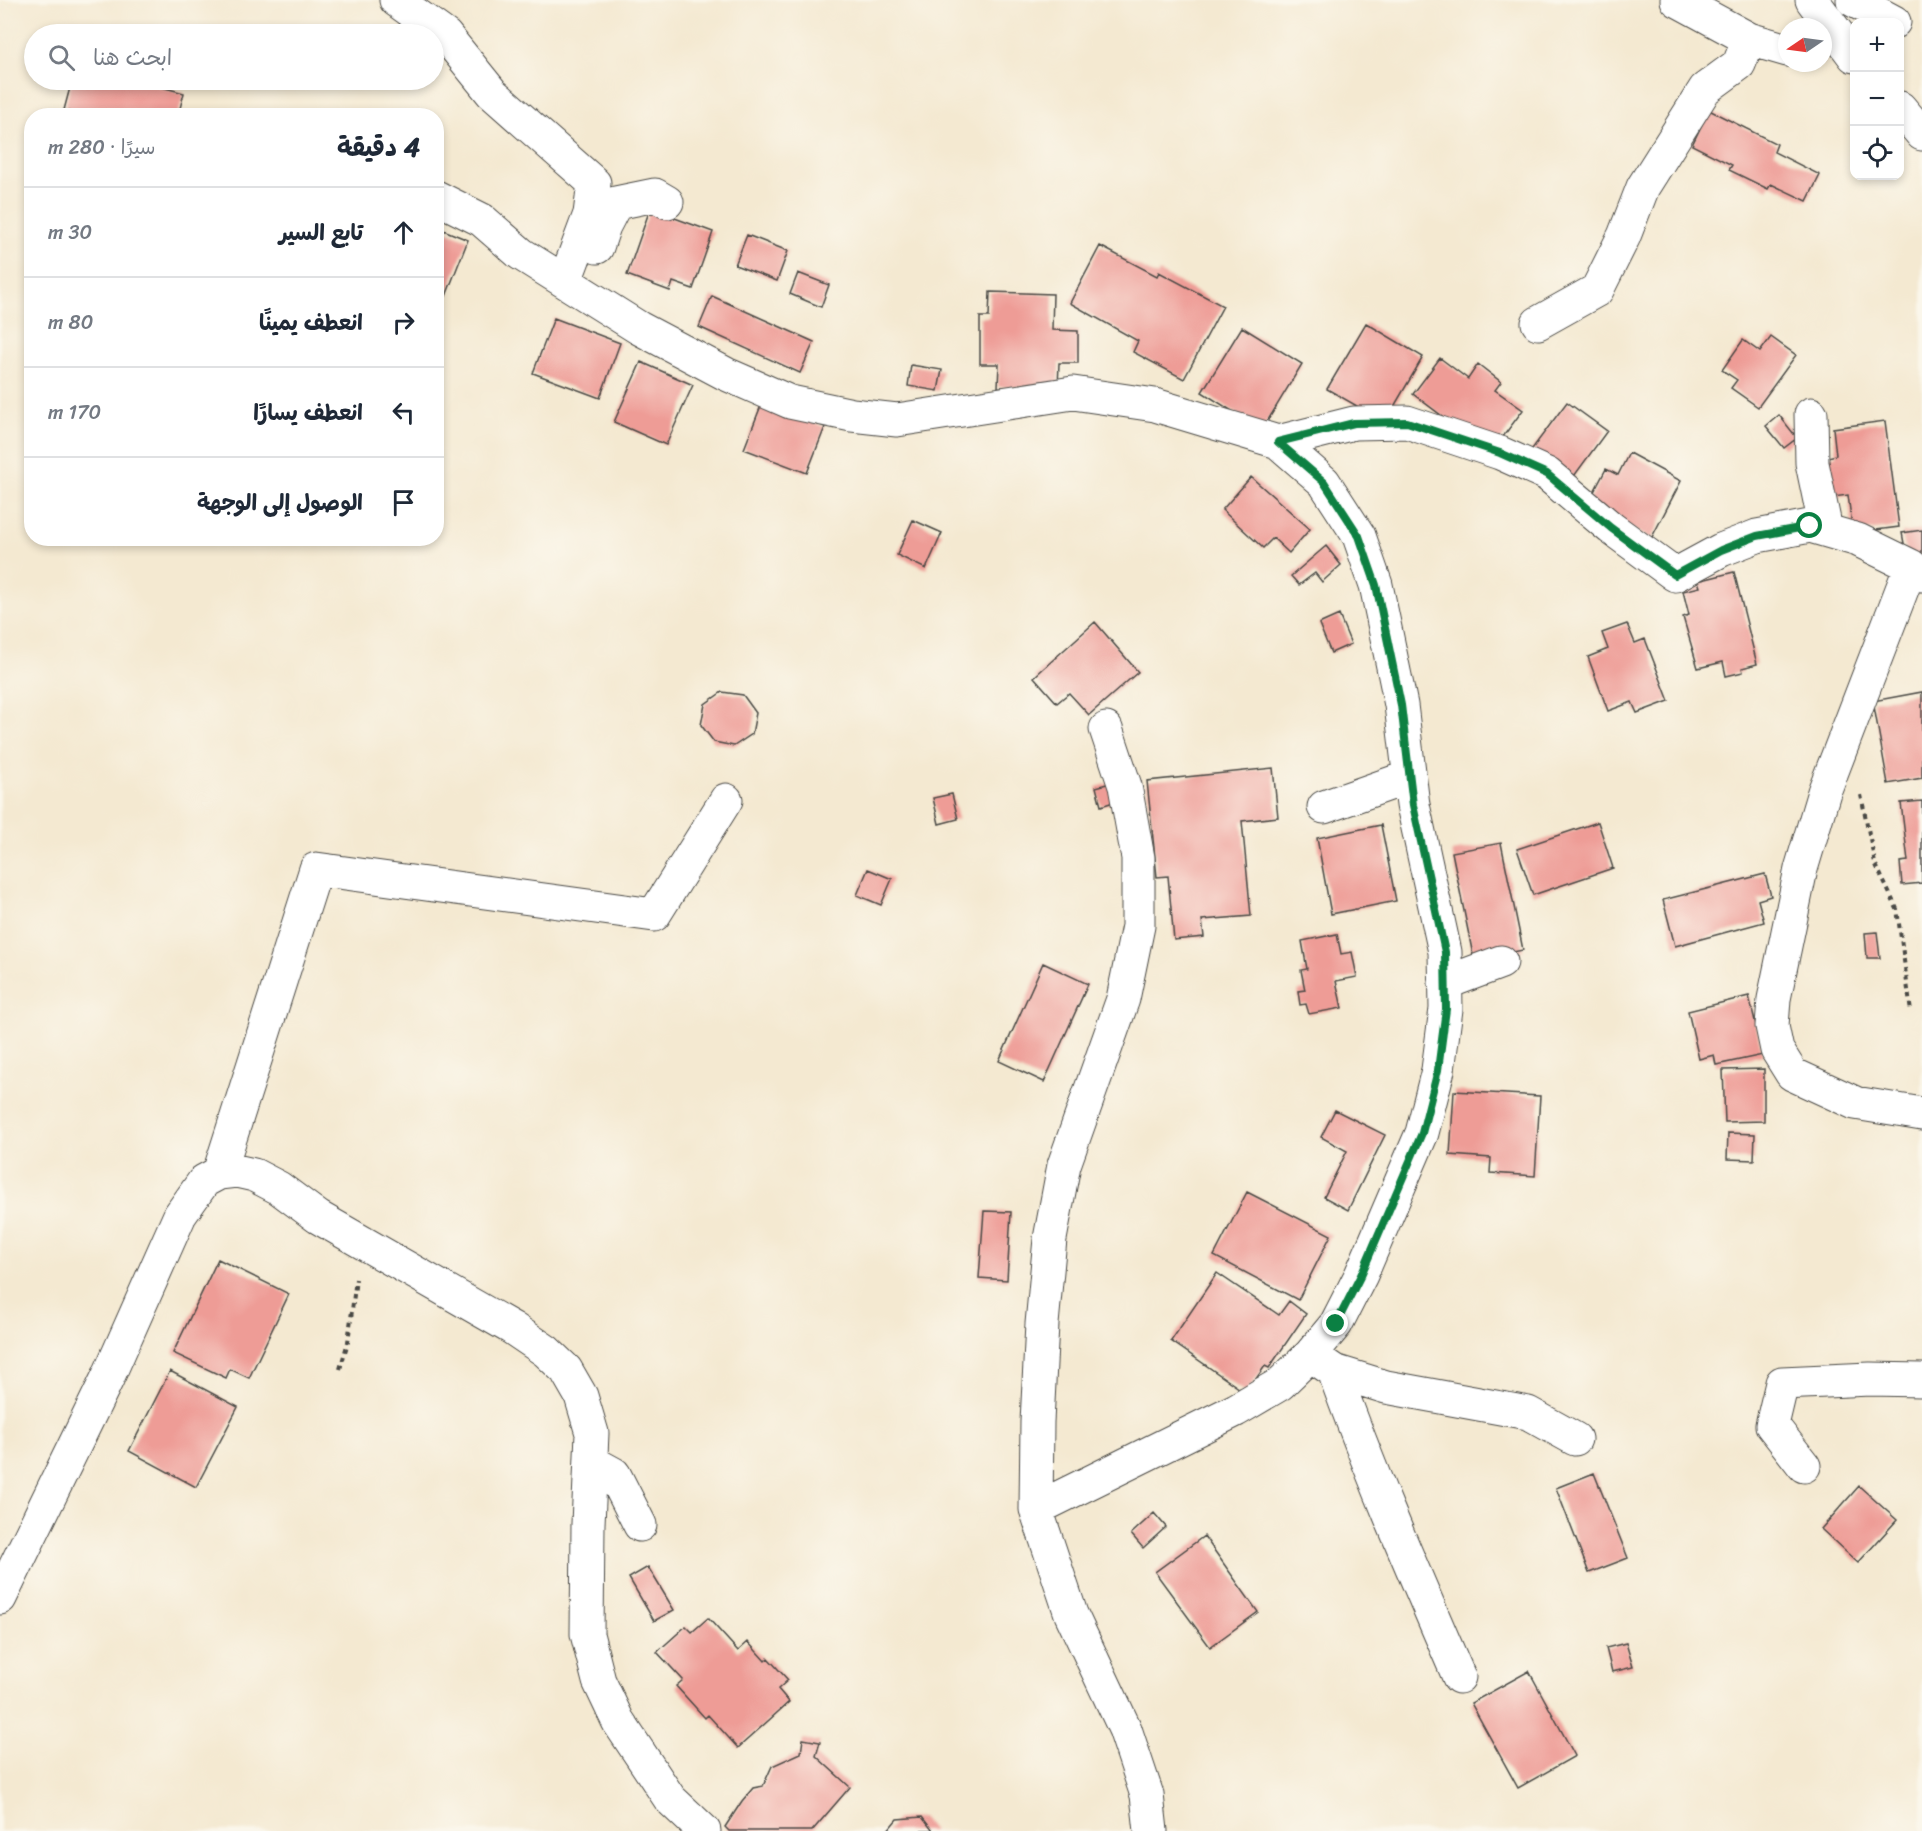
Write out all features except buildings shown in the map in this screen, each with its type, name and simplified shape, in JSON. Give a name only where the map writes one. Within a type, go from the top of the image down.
[{"type":"street","points":[[396,0],[429,24]]},
{"type":"street","points":[[1677,0],[1749,39],[1778,47]]},
{"type":"street","points":[[1812,0],[1839,46]]},
{"type":"street","points":[[1853,0],[1887,18]]},
{"type":"street","points":[[444,35],[492,93],[594,183],[590,214],[573,286]]},
{"type":"street","points":[[1538,323],[1596,290],[1624,237],[1643,187],[1705,89],[1739,64],[1749,39]]},
{"type":"street","points":[[1904,114],[1922,134]]},
{"type":"street","points":[[573,286],[616,203],[655,195],[667,202]]},
{"type":"street","points":[[444,201],[482,220],[521,254],[639,328],[726,374],[790,402],[852,415],[897,420],[1073,393],[1155,405],[1278,442],[1324,482],[1359,536],[1376,585],[1401,705],[1413,805],[1445,952],[1446,1009],[1438,1070],[1422,1133],[1352,1295],[1336,1324],[1322,1362],[1236,1410],[1036,1509]]},
{"type":"street","points":[[1811,414],[1812,463],[1826,530]]},
{"type":"street","points":[[1278,442],[1354,423],[1407,422],[1500,453],[1547,474],[1611,528],[1675,575],[1721,550],[1757,536],[1810,526],[1858,540],[1917,570],[1840,748],[1824,792],[1801,869],[1774,999],[1772,1026],[1777,1050],[1792,1074],[1855,1103],[1922,1114]]},
{"type":"street","points":[[1106,729],[1125,786],[1138,858],[1138,926],[1123,999],[1064,1165],[1050,1239],[1040,1357],[1036,1509],[1071,1614],[1125,1730],[1147,1795],[1151,1831]]},
{"type":"street","points":[[1324,807],[1409,777]]},
{"type":"street","points":[[219,1173],[316,868],[654,915],[726,800]]},
{"type":"street","points":[[1445,983],[1502,963]]},
{"type":"street","points":[[0,1598],[108,1377],[180,1215],[204,1181],[219,1173],[236,1171],[254,1175],[279,1188],[318,1217],[472,1305],[546,1351],[566,1370],[581,1396],[592,1433],[587,1635],[599,1681],[618,1721],[670,1799],[704,1831]]},
{"type":"street","points":[[1322,1362],[1386,1387],[1528,1413],[1575,1439]]},
{"type":"street","points":[[1322,1362],[1357,1436],[1459,1677]]},
{"type":"street","points":[[1804,1466],[1772,1425],[1782,1383],[1870,1379],[1922,1380]]},
{"type":"street","points":[[592,1462],[614,1474],[640,1525]]},
{"type":"path","points":[[1840,748],[1858,780],[1875,863],[1897,909],[1911,1012]]},
{"type":"path","points":[[340,1369],[348,1342],[360,1242]]},
{"type":"route","points":[[1336,1324],[1361,1275],[1422,1133],[1438,1070],[1446,1009],[1445,952],[1413,805],[1401,705],[1376,585],[1359,536],[1324,482],[1278,442],[1354,423],[1407,422],[1500,453],[1547,474],[1611,528],[1675,575],[1721,550],[1757,536],[1810,526]]}]
